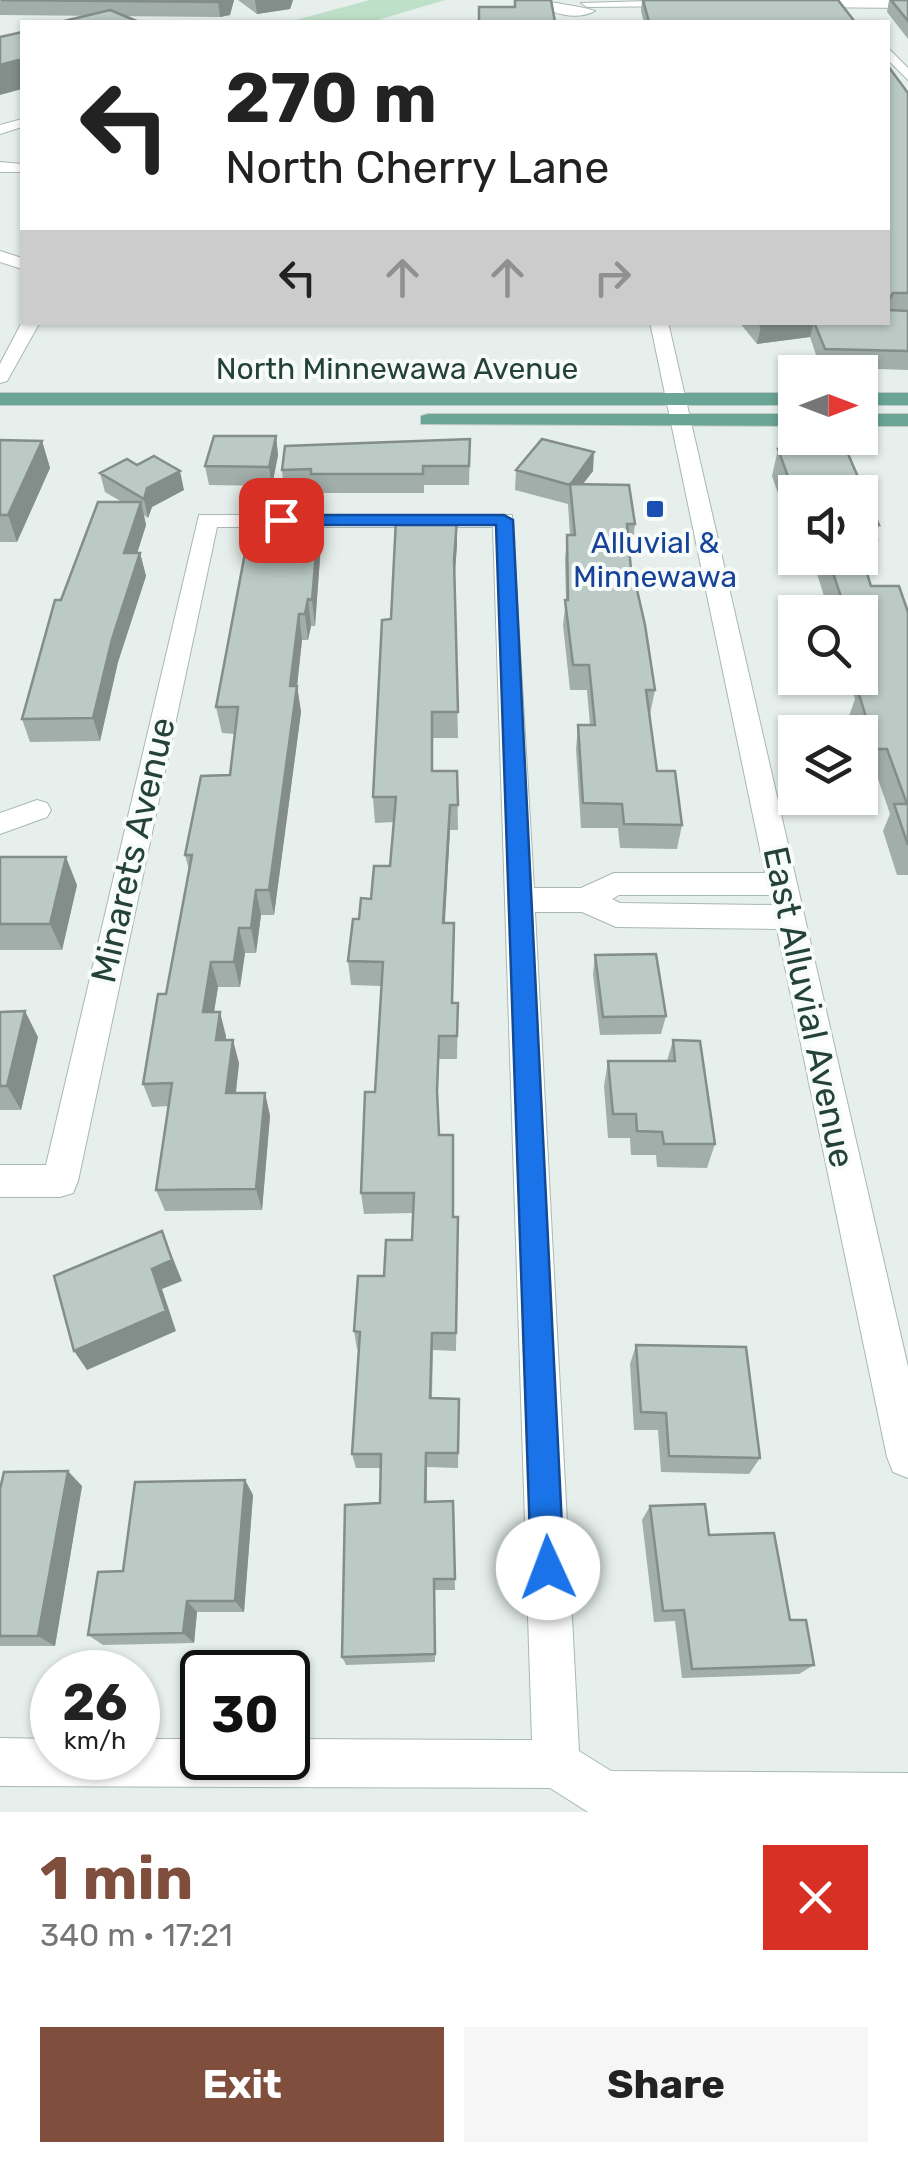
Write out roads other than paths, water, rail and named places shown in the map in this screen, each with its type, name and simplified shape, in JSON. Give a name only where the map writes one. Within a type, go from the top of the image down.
[{"type":"main road","name":"North Minnewawa Avenue","points":[[0,399],[678,409],[778,418]]},
{"type":"main road","points":[[878,399],[908,399]]},
{"type":"main road","name":"North Minnewawa Avenue","points":[[0,420],[678,409],[778,400]]},
{"type":"main road","points":[[878,420],[908,420]]},
{"type":"street","points":[[538,0],[555,10],[687,4]]},
{"type":"street","points":[[778,3],[908,4]]},
{"type":"street","points":[[890,54],[908,76]]},
{"type":"street","points":[[0,377],[6,347],[20,316]]},
{"type":"street","points":[[6,347],[27,325]]},
{"type":"street","name":"East Alluvial Avenue","points":[[660,325],[908,1457]]},
{"type":"street","name":"Minarets Avenue","points":[[0,1181],[60,1181],[207,520],[504,520],[520,900]]},
{"type":"street","points":[[0,824],[37,810]]},
{"type":"street","points":[[556,1764],[520,900],[586,900],[616,915],[681,899],[782,884]]},
{"type":"street","points":[[681,899],[789,916]]},
{"type":"street","points":[[0,1762],[556,1764],[604,1794],[908,1797]]},
{"type":"place","name":"Alluvial & Minnewawa","points":[[655,509]]}]
